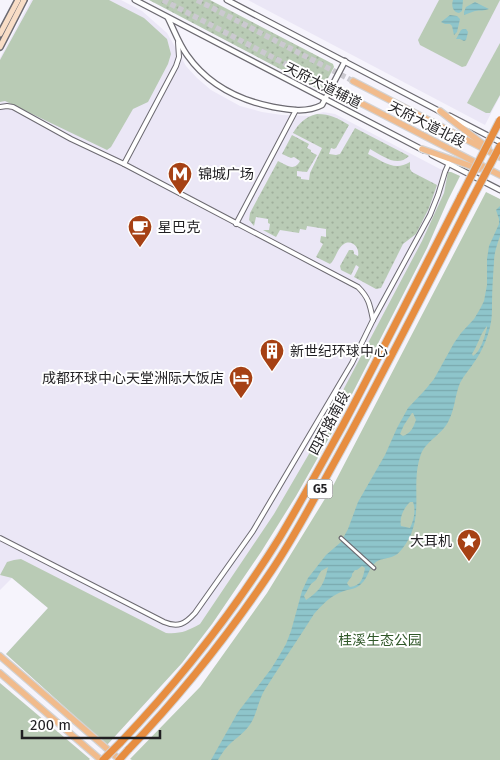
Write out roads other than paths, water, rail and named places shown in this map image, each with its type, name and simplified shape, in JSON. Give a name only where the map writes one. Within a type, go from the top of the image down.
[{"type":"highway","name":"四环路南段","points":[[102,760],[163,696],[227,614],[279,538],[309,488],[362,388],[500,120]]},
{"type":"highway","name":"四环路南段","points":[[120,760],[182,691],[272,570],[349,437],[500,144]]},
{"type":"main road","points":[[0,34],[18,0]]},
{"type":"main road","points":[[0,47],[24,0]]},
{"type":"main road","name":"天府大道北段","points":[[353,81],[500,157]]},
{"type":"main road","name":"天府大道北段","points":[[346,95],[499,175]]},
{"type":"main road","points":[[440,111],[500,157]]},
{"type":"main road","points":[[422,149],[499,175]]},
{"type":"main road","points":[[0,656],[120,760]]},
{"type":"main road","points":[[0,673],[102,760]]},
{"type":"street","name":"天府大道辅道","points":[[136,0],[500,190]]},
{"type":"street","points":[[227,0],[500,144]]},
{"type":"street","points":[[167,17],[186,54],[198,69],[229,93],[265,106],[296,110],[316,108],[322,105],[345,61]]},
{"type":"street","points":[[124,164],[176,66],[179,57],[178,38]]},
{"type":"street","points":[[0,107],[13,107],[71,139],[124,164],[358,287],[366,295],[374,320]]},
{"type":"street","points":[[236,224],[296,110]]},
{"type":"street","points":[[0,546],[2,539],[164,622],[178,626],[184,624],[195,614],[254,531],[352,363],[430,215],[449,163]]},
{"type":"street","points":[[341,538],[374,568]]},
{"type":"water","points":[[453,0],[463,0],[462,11],[459,13],[453,8]]},
{"type":"water","points":[[475,2],[489,9],[464,15],[466,7]]},
{"type":"water","points":[[450,15],[457,16],[460,19],[457,32],[454,35],[450,24],[441,22]]},
{"type":"water","points":[[466,29],[468,32],[466,40],[456,39],[461,30]]},
{"type":"water","points":[[500,206],[500,236],[494,259],[490,327],[480,353],[460,383],[449,420],[443,429],[423,449],[421,454],[416,478],[416,514],[410,537],[399,553],[373,564],[359,586],[331,597],[314,614],[264,691],[249,726],[228,746],[218,760],[211,760],[238,712],[271,669],[286,644],[302,591],[308,578],[326,555],[341,542],[358,502],[385,455],[408,408],[434,379],[454,343],[480,309],[484,301],[487,285],[489,246],[499,224],[496,210]],"holes":[[[487,326],[480,348],[473,356],[472,354]],[[412,413],[413,413],[416,420],[414,425],[410,432],[403,436],[400,434]],[[413,502],[414,508],[410,528],[401,526],[402,513],[408,504]],[[362,566],[365,568],[359,583],[350,587],[347,583],[355,570]],[[328,567],[321,586],[306,600],[304,596],[311,584],[316,580],[321,571]]]},
{"type":"tunnel","points":[[163,0],[345,95]]},
{"type":"tunnel","points":[[197,0],[353,81]]},
{"type":"place","name":"锦城广场","points":[[180,195]]},
{"type":"place","name":"星巴克","points":[[140,248]]},
{"type":"place","name":"新世纪环球中心","points":[[272,372]]},
{"type":"place","name":"成都环球中心天堂洲际大饭店","points":[[241,399]]},
{"type":"place","name":"大耳机","points":[[469,562]]},
{"type":"park label","name":"桂溪生态公园","points":[[380,640]]}]
